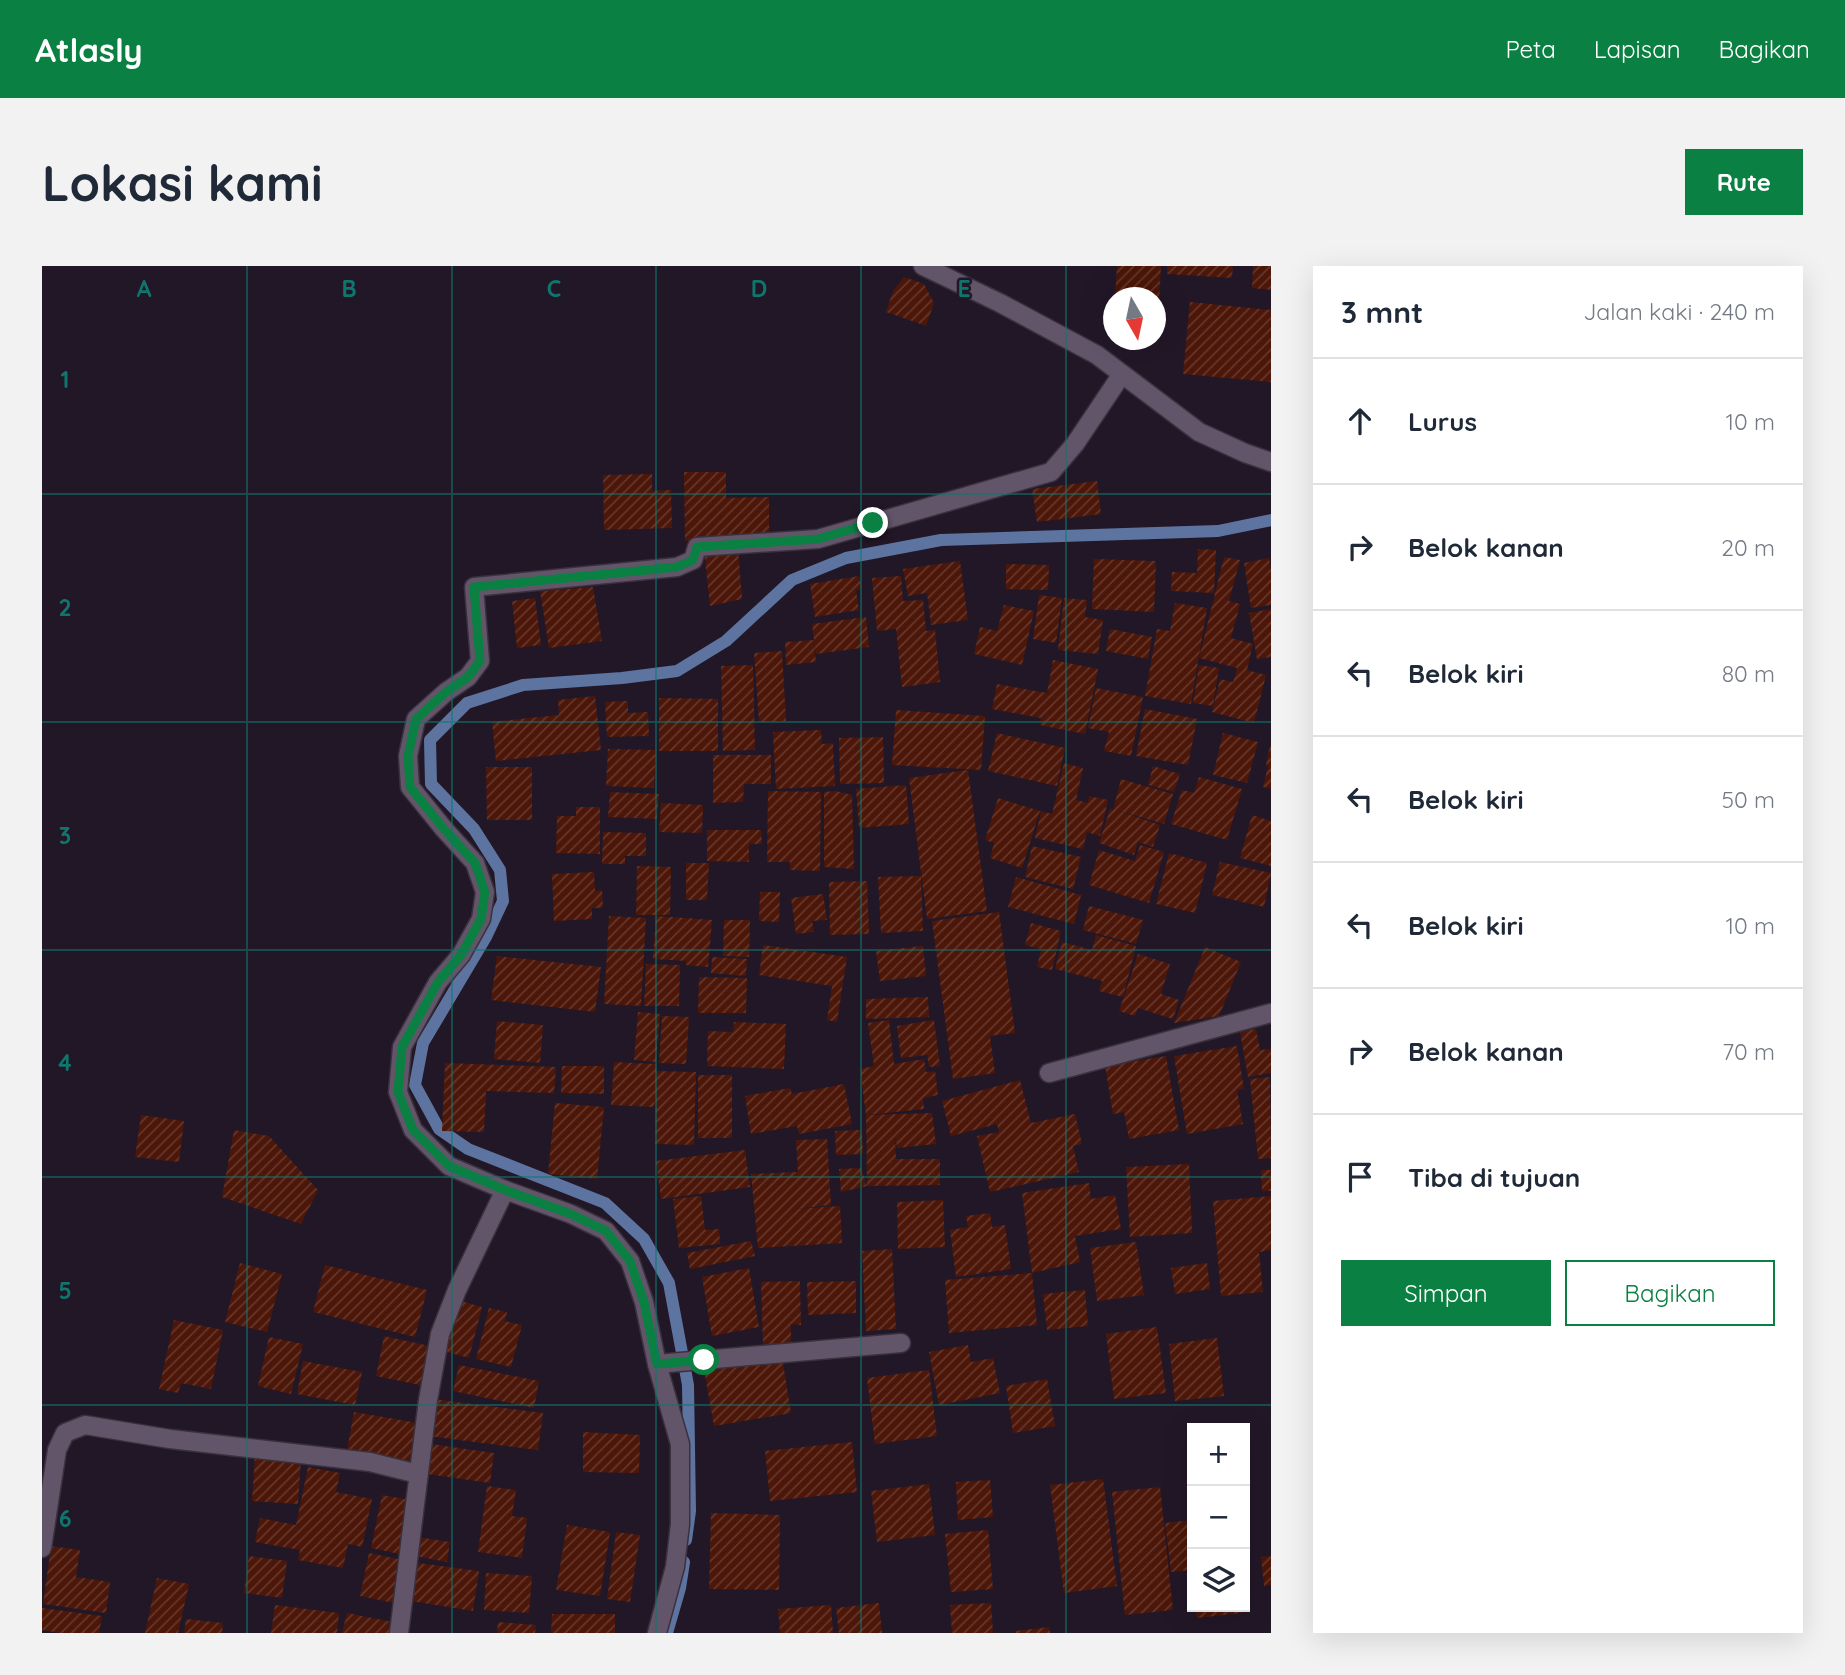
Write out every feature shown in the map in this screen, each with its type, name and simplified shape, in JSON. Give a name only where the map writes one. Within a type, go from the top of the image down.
[{"type":"street","points":[[923,266],[1000,303],[1097,355],[1199,432],[1271,462]]},
{"type":"street","points":[[657,1633],[675,1567],[680,1524],[680,1444],[665,1363],[630,1261],[606,1231],[571,1214],[449,1166],[413,1130],[398,1092],[402,1047],[438,982],[461,955],[481,919],[485,892],[475,863],[410,787],[408,756],[416,719],[446,692],[468,677],[480,661],[474,587],[677,567],[693,560],[697,547],[818,539],[1051,472],[1075,444],[1122,374]]},
{"type":"street","points":[[1049,1073],[1271,1013]]},
{"type":"street","points":[[399,1633],[429,1392],[440,1334],[457,1290],[505,1190]]},
{"type":"street","points":[[665,1363],[901,1343]]},
{"type":"street","points":[[42,1548],[57,1450],[65,1433],[85,1425],[183,1440],[370,1462],[418,1474]]},
{"type":"building","points":[[1117,266],[1161,266],[1160,287],[1116,287]]},
{"type":"building","points":[[1167,266],[1233,266],[1232,278],[1167,274]]},
{"type":"building","points":[[1253,266],[1271,266],[1271,290],[1252,288]]},
{"type":"building","points":[[904,277],[924,284],[934,303],[926,326],[886,312],[893,291]]},
{"type":"building","points":[[1190,302],[1271,310],[1271,382],[1183,374]]},
{"type":"building","points":[[684,472],[726,472],[726,498],[769,497],[769,539],[685,541]]},
{"type":"building","points":[[652,474],[652,491],[671,490],[672,528],[604,530],[603,475]]},
{"type":"building","points":[[1097,481],[1101,514],[1037,522],[1032,489]]},
{"type":"building","points":[[738,549],[742,599],[710,606],[704,551]]},
{"type":"building","points":[[1198,549],[1216,550],[1214,593],[1171,591],[1172,572],[1197,573]]},
{"type":"building","points":[[1224,557],[1240,560],[1229,601],[1240,604],[1231,638],[1253,644],[1247,670],[1266,675],[1254,723],[1212,712],[1220,679],[1233,682],[1237,668],[1199,658]]},
{"type":"building","points":[[1269,558],[1271,605],[1251,608],[1244,563]]},
{"type":"building","points":[[1094,559],[1156,561],[1154,612],[1092,609]]},
{"type":"building","points":[[960,561],[968,620],[931,625],[927,593],[908,596],[903,569]]},
{"type":"building","points":[[1006,564],[1049,565],[1048,590],[1006,589]]},
{"type":"building","points":[[859,576],[862,589],[856,590],[859,610],[815,617],[810,584]]},
{"type":"building","points":[[901,576],[903,601],[923,600],[926,631],[935,630],[940,682],[902,687],[896,629],[877,631],[872,578]]},
{"type":"building","points":[[593,587],[602,641],[549,648],[540,591]]},
{"type":"building","points":[[1039,595],[1062,598],[1056,643],[1033,639]]},
{"type":"building","points":[[535,598],[541,645],[517,648],[512,601]]},
{"type":"building","points":[[1064,598],[1087,600],[1085,617],[1103,620],[1098,654],[1058,650]]},
{"type":"building","points":[[1175,603],[1207,608],[1191,704],[1145,696],[1157,629],[1170,631]]},
{"type":"building","points":[[1004,605],[1034,611],[1022,665],[974,654],[980,627],[997,631]]},
{"type":"building","points":[[1271,609],[1271,657],[1257,659],[1249,613]]},
{"type":"building","points":[[866,617],[869,647],[816,654],[814,644],[816,662],[786,665],[785,642],[814,640],[812,624]]},
{"type":"building","points":[[1110,629],[1152,637],[1148,659],[1106,651]]},
{"type":"building","points":[[782,651],[786,721],[759,722],[754,653]]},
{"type":"building","points":[[1053,660],[1098,669],[1085,734],[1040,725],[1041,718],[992,709],[997,684],[1047,693]]},
{"type":"building","points":[[753,665],[755,750],[723,751],[721,666]]},
{"type":"building","points":[[1199,665],[1219,668],[1213,706],[1193,703]]},
{"type":"building","points":[[1096,688],[1143,697],[1131,756],[1104,751],[1109,732],[1088,728]]},
{"type":"building","points":[[595,696],[601,750],[496,761],[492,722],[559,715],[558,700]]},
{"type":"building","points":[[659,698],[718,699],[718,751],[659,751]]},
{"type":"building","points":[[628,701],[628,713],[648,712],[649,736],[607,737],[605,702]]},
{"type":"building","points":[[1145,709],[1197,719],[1188,765],[1136,756]]},
{"type":"building","points":[[896,710],[985,716],[981,770],[892,765]]},
{"type":"building","points":[[821,730],[822,744],[833,743],[835,786],[776,789],[773,732]]},
{"type":"building","points":[[997,733],[1065,748],[1057,786],[988,771]]},
{"type":"building","points":[[1223,733],[1258,742],[1247,783],[1213,775]]},
{"type":"building","points":[[883,737],[884,783],[840,784],[839,738]]},
{"type":"building","points":[[1271,746],[1271,789],[1263,787]]},
{"type":"building","points":[[608,749],[656,750],[654,788],[606,786]]},
{"type":"building","points":[[713,755],[771,755],[771,784],[744,784],[743,802],[713,803]]},
{"type":"building","points":[[1064,763],[1083,768],[1076,800],[1088,803],[1089,796],[1108,800],[1100,836],[1087,832],[1083,849],[1035,838],[1041,811],[1052,814]]},
{"type":"building","points":[[1153,766],[1180,774],[1174,792],[1148,785]]},
{"type":"building","points":[[486,767],[532,767],[532,820],[487,820]]},
{"type":"building","points":[[968,770],[987,911],[927,919],[909,778]]},
{"type":"building","points":[[1199,777],[1242,789],[1227,840],[1171,824],[1182,790],[1194,793]]},
{"type":"building","points":[[1121,779],[1173,794],[1164,824],[1119,811],[1160,825],[1153,847],[1138,842],[1134,855],[1099,843],[1110,809],[1113,810]]},
{"type":"building","points":[[906,785],[909,824],[859,828],[856,789]]},
{"type":"building","points":[[768,791],[821,792],[820,871],[790,870],[790,862],[767,862]]},
{"type":"building","points":[[836,791],[852,795],[854,869],[824,867],[824,792]]},
{"type":"building","points":[[610,792],[659,794],[657,819],[608,817]]},
{"type":"building","points":[[998,798],[1040,811],[1022,868],[990,858],[994,843],[985,840]]},
{"type":"building","points":[[661,803],[703,805],[702,833],[659,832]]},
{"type":"building","points":[[576,807],[600,807],[600,854],[556,853],[557,816],[576,816]]},
{"type":"building","points":[[1252,815],[1271,821],[1271,866],[1240,858]]},
{"type":"building","points":[[707,830],[761,830],[762,844],[749,844],[749,862],[707,861]]},
{"type":"building","points":[[603,832],[646,833],[646,856],[625,856],[625,864],[602,864]]},
{"type":"building","points":[[1140,845],[1164,852],[1149,903],[1089,885],[1099,850],[1135,861]]},
{"type":"building","points":[[1032,846],[1081,857],[1073,889],[1025,877]]},
{"type":"building","points":[[1169,853],[1207,863],[1195,913],[1156,904]]},
{"type":"building","points":[[1220,862],[1271,873],[1264,907],[1212,895]]},
{"type":"building","points":[[686,863],[709,863],[707,900],[686,900]]},
{"type":"building","points":[[637,866],[671,867],[670,915],[636,915]]},
{"type":"building","points":[[594,872],[595,891],[602,890],[603,908],[592,908],[592,919],[554,921],[552,874]]},
{"type":"building","points":[[921,876],[923,931],[881,933],[878,877]]},
{"type":"building","points":[[1016,877],[1081,895],[1074,924],[1008,907]]},
{"type":"building","points":[[867,881],[869,934],[830,935],[829,882]]},
{"type":"building","points":[[760,892],[780,892],[779,922],[759,921]]},
{"type":"building","points":[[823,894],[827,920],[812,921],[814,932],[796,934],[791,898]]},
{"type":"building","points":[[1089,906],[1143,920],[1136,944],[1083,930]]},
{"type":"building","points":[[999,912],[1015,1033],[990,1036],[995,1073],[953,1079],[932,921]]},
{"type":"building","points":[[609,916],[646,918],[641,1006],[604,1004]]},
{"type":"building","points":[[656,916],[712,920],[708,967],[686,965],[686,961],[653,959]]},
{"type":"building","points":[[724,920],[750,920],[749,957],[723,956]]},
{"type":"building","points":[[1031,923],[1061,931],[1052,970],[1037,967],[1041,949],[1025,945]]},
{"type":"building","points":[[1096,935],[1136,946],[1123,997],[1099,991],[1102,981],[1055,969],[1062,942],[1092,950]]},
{"type":"building","points":[[763,945],[847,957],[837,1022],[827,1020],[832,986],[759,975]]},
{"type":"building","points":[[923,946],[926,976],[880,981],[876,951]]},
{"type":"building","points":[[1205,947],[1241,962],[1219,1016],[1174,1023]]},
{"type":"building","points":[[1138,954],[1170,964],[1161,994],[1179,1000],[1173,1019],[1138,1008],[1135,1016],[1119,1011]]},
{"type":"building","points":[[497,956],[601,967],[595,1012],[491,1000]]},
{"type":"building","points":[[712,957],[747,959],[746,976],[711,973]]},
{"type":"building","points":[[646,964],[680,965],[679,1006],[644,1006]]},
{"type":"building","points":[[699,977],[747,978],[746,1013],[698,1013]]},
{"type":"building","points":[[928,997],[929,1017],[866,1019],[866,999]]},
{"type":"building","points":[[638,1012],[660,1014],[656,1062],[634,1060]]},
{"type":"building","points":[[662,1016],[689,1017],[686,1064],[659,1063]]},
{"type":"building","points":[[889,1020],[894,1064],[924,1059],[926,1072],[935,1071],[938,1095],[923,1098],[924,1109],[866,1115],[860,1069],[874,1066],[868,1023]]},
{"type":"building","points":[[934,1020],[940,1066],[929,1067],[927,1055],[901,1058],[897,1026]]},
{"type":"building","points":[[497,1021],[543,1025],[540,1063],[494,1059]]},
{"type":"building","points":[[734,1022],[786,1024],[784,1069],[707,1066],[708,1031],[733,1032]]},
{"type":"building","points":[[1256,1029],[1260,1050],[1271,1049],[1271,1073],[1248,1077],[1240,1032]]},
{"type":"building","points":[[1237,1046],[1244,1089],[1237,1090],[1243,1124],[1187,1134],[1174,1056]]},
{"type":"building","points":[[1166,1056],[1179,1130],[1129,1139],[1124,1112],[1113,1114],[1105,1066]]},
{"type":"building","points":[[614,1062],[656,1064],[656,1071],[696,1072],[694,1145],[655,1144],[656,1090],[654,1107],[611,1105]]},
{"type":"building","points":[[445,1063],[556,1067],[554,1093],[486,1091],[484,1132],[442,1131]]},
{"type":"building","points":[[562,1066],[604,1066],[604,1094],[561,1093]]},
{"type":"building","points":[[698,1075],[732,1075],[732,1138],[698,1138]]},
{"type":"building","points":[[1270,1077],[1271,1158],[1258,1159],[1250,1079]]},
{"type":"building","points":[[1020,1080],[1031,1123],[1075,1114],[1082,1144],[1073,1146],[1079,1172],[990,1192],[977,1136],[999,1132],[997,1124],[951,1136],[942,1101]]},
{"type":"building","points":[[844,1084],[852,1124],[799,1134],[797,1126],[751,1134],[745,1096],[790,1088],[792,1094]]},
{"type":"building","points":[[555,1103],[604,1107],[597,1179],[548,1174]]},
{"type":"building","points":[[932,1113],[936,1144],[897,1148],[895,1135],[896,1159],[940,1159],[940,1185],[867,1186],[866,1115]]},
{"type":"building","points":[[141,1115],[184,1121],[179,1162],[135,1157]]},
{"type":"building","points":[[234,1130],[269,1136],[318,1190],[301,1224],[222,1197]]},
{"type":"building","points":[[862,1130],[863,1154],[836,1155],[835,1131]]},
{"type":"building","points":[[827,1139],[831,1205],[794,1209],[840,1206],[842,1243],[758,1248],[751,1174],[798,1172],[796,1140]]},
{"type":"building","points":[[745,1150],[750,1187],[661,1199],[656,1161]]},
{"type":"building","points":[[1189,1164],[1192,1233],[1130,1237],[1126,1167]]},
{"type":"building","points":[[861,1168],[867,1186],[841,1192],[839,1169]]},
{"type":"building","points":[[1261,1170],[1271,1170],[1271,1191],[1262,1191]]},
{"type":"building","points":[[1089,1183],[1091,1199],[1115,1195],[1121,1229],[1075,1236],[1080,1262],[1032,1273],[1022,1193]]},
{"type":"building","points":[[701,1196],[705,1230],[719,1229],[720,1244],[679,1248],[673,1199]]},
{"type":"building","points":[[1271,1196],[1271,1250],[1259,1252],[1263,1292],[1221,1296],[1213,1201]]},
{"type":"building","points":[[943,1200],[945,1247],[898,1249],[897,1202]]},
{"type":"building","points":[[990,1213],[992,1227],[1005,1225],[1011,1269],[956,1277],[950,1230],[968,1227],[966,1216]]},
{"type":"building","points":[[751,1241],[755,1256],[690,1269],[687,1253]]},
{"type":"building","points":[[1136,1242],[1144,1295],[1097,1301],[1090,1248]]},
{"type":"building","points":[[892,1249],[896,1329],[866,1331],[862,1251]]},
{"type":"building","points":[[240,1263],[282,1274],[267,1332],[225,1322]]},
{"type":"building","points":[[1207,1263],[1210,1289],[1175,1294],[1171,1268]]},
{"type":"building","points":[[325,1265],[427,1290],[415,1337],[313,1312]]},
{"type":"building","points":[[749,1268],[759,1327],[712,1336],[702,1277]]},
{"type":"building","points":[[1032,1273],[1037,1325],[949,1333],[945,1280]]},
{"type":"building","points":[[800,1281],[801,1325],[791,1324],[791,1344],[763,1345],[761,1282]]},
{"type":"building","points":[[856,1281],[856,1313],[808,1315],[807,1282]]},
{"type":"building","points":[[1085,1290],[1088,1326],[1047,1330],[1043,1294]]},
{"type":"building","points":[[457,1300],[482,1307],[469,1358],[443,1351]]},
{"type":"building","points":[[489,1308],[507,1312],[505,1321],[522,1325],[511,1367],[476,1359]]},
{"type":"building","points":[[174,1320],[223,1330],[211,1389],[181,1383],[178,1393],[159,1389]]},
{"type":"building","points":[[1157,1327],[1166,1393],[1114,1399],[1106,1334]]},
{"type":"building","points":[[384,1336],[434,1347],[425,1386],[376,1376]]},
{"type":"building","points":[[269,1337],[303,1344],[291,1394],[258,1386]]},
{"type":"building","points":[[1217,1338],[1224,1396],[1175,1401],[1169,1344]]},
{"type":"building","points":[[968,1345],[971,1362],[993,1358],[1000,1393],[939,1405],[929,1352]]},
{"type":"building","points":[[782,1357],[791,1413],[714,1426],[704,1370]]},
{"type":"building","points":[[303,1361],[362,1372],[355,1405],[297,1394]]},
{"type":"building","points":[[459,1365],[539,1381],[534,1408],[453,1391]]},
{"type":"building","points":[[929,1370],[937,1436],[875,1444],[867,1378]]},
{"type":"building","points":[[1047,1379],[1055,1426],[1013,1433],[1006,1386]]},
{"type":"building","points":[[432,1399],[543,1413],[538,1450],[428,1436]]},
{"type":"building","points":[[354,1412],[418,1423],[411,1462],[347,1450]]},
{"type":"building","points":[[583,1432],[640,1435],[639,1473],[583,1472]]},
{"type":"building","points":[[852,1442],[857,1492],[770,1501],[765,1451]]},
{"type":"building","points":[[431,1444],[494,1453],[490,1483],[427,1474]]},
{"type":"building","points":[[255,1455],[301,1458],[298,1504],[252,1501]]},
{"type":"building","points":[[308,1467],[340,1473],[336,1492],[372,1499],[362,1547],[348,1544],[343,1568],[298,1560],[300,1550],[255,1542],[260,1518],[296,1525]]},
{"type":"building","points":[[1103,1479],[1117,1586],[1064,1593],[1050,1485]]},
{"type":"building","points":[[990,1480],[993,1517],[958,1520],[956,1482]]},
{"type":"building","points":[[929,1484],[935,1535],[877,1542],[871,1491]]},
{"type":"building","points":[[487,1486],[516,1490],[512,1516],[527,1518],[522,1558],[478,1552]]},
{"type":"building","points":[[1160,1487],[1173,1610],[1125,1615],[1112,1492]]},
{"type":"building","points":[[382,1495],[410,1500],[400,1554],[371,1548]]},
{"type":"building","points":[[711,1513],[780,1515],[779,1590],[709,1589]]},
{"type":"building","points":[[1187,1521],[1187,1570],[1171,1572],[1165,1523]]},
{"type":"building","points":[[567,1525],[610,1532],[600,1596],[556,1590]]},
{"type":"building","points":[[988,1530],[993,1589],[951,1592],[945,1534]]},
{"type":"building","points":[[616,1532],[640,1535],[630,1602],[607,1599]]},
{"type":"building","points":[[418,1537],[450,1542],[447,1562],[415,1556]]},
{"type":"building","points":[[51,1546],[80,1550],[76,1577],[110,1582],[106,1613],[43,1604]]},
{"type":"building","points":[[369,1553],[403,1560],[394,1603],[360,1596]]},
{"type":"building","points":[[249,1556],[287,1561],[282,1598],[244,1593]]},
{"type":"building","points":[[1271,1556],[1271,1585],[1264,1586],[1261,1557]]},
{"type":"building","points":[[411,1562],[479,1571],[473,1611],[405,1600]]},
{"type":"building","points":[[486,1573],[532,1576],[529,1613],[484,1610]]},
{"type":"building","points":[[157,1578],[189,1584],[178,1633],[145,1633]]},
{"type":"building","points":[[879,1603],[882,1633],[839,1633],[836,1608]]},
{"type":"building","points":[[991,1603],[993,1633],[952,1633],[950,1605]]},
{"type":"building","points":[[275,1605],[339,1613],[337,1633],[271,1633]]},
{"type":"building","points":[[831,1605],[833,1633],[780,1633],[778,1609]]},
{"type":"building","points":[[42,1608],[102,1616],[99,1633],[42,1630]]},
{"type":"building","points":[[1196,1612],[1242,1612],[1242,1613],[1197,1618]]},
{"type":"building","points":[[347,1613],[397,1623],[395,1633],[342,1633]]},
{"type":"building","points":[[552,1614],[615,1614],[615,1633],[551,1633]]},
{"type":"building","points":[[186,1619],[223,1623],[222,1633],[184,1633]]},
{"type":"building","points":[[498,1622],[536,1625],[535,1633],[497,1633]]},
{"type":"building","points":[[1049,1627],[1050,1633],[1016,1633],[1016,1631]]},
{"type":"waterway","points":[[686,1540],[690,1511],[688,1385],[669,1283],[644,1239],[605,1203],[468,1149],[439,1129],[415,1085],[423,1043],[486,937],[503,901],[500,870],[474,829],[431,784],[430,740],[467,703],[523,685],[677,671],[726,641],[792,580],[846,558],[941,540],[1218,531],[1271,520]]},
{"type":"waterway","points":[[667,1633],[680,1588],[684,1562]]},
{"type":"route","points":[[704,1360],[657,1364],[644,1302],[630,1261],[606,1231],[571,1214],[449,1166],[413,1130],[398,1092],[402,1047],[438,982],[461,955],[481,919],[485,892],[475,863],[410,787],[408,756],[416,719],[446,692],[468,677],[480,661],[474,587],[677,567],[693,560],[697,547],[818,539],[873,523]]}]
